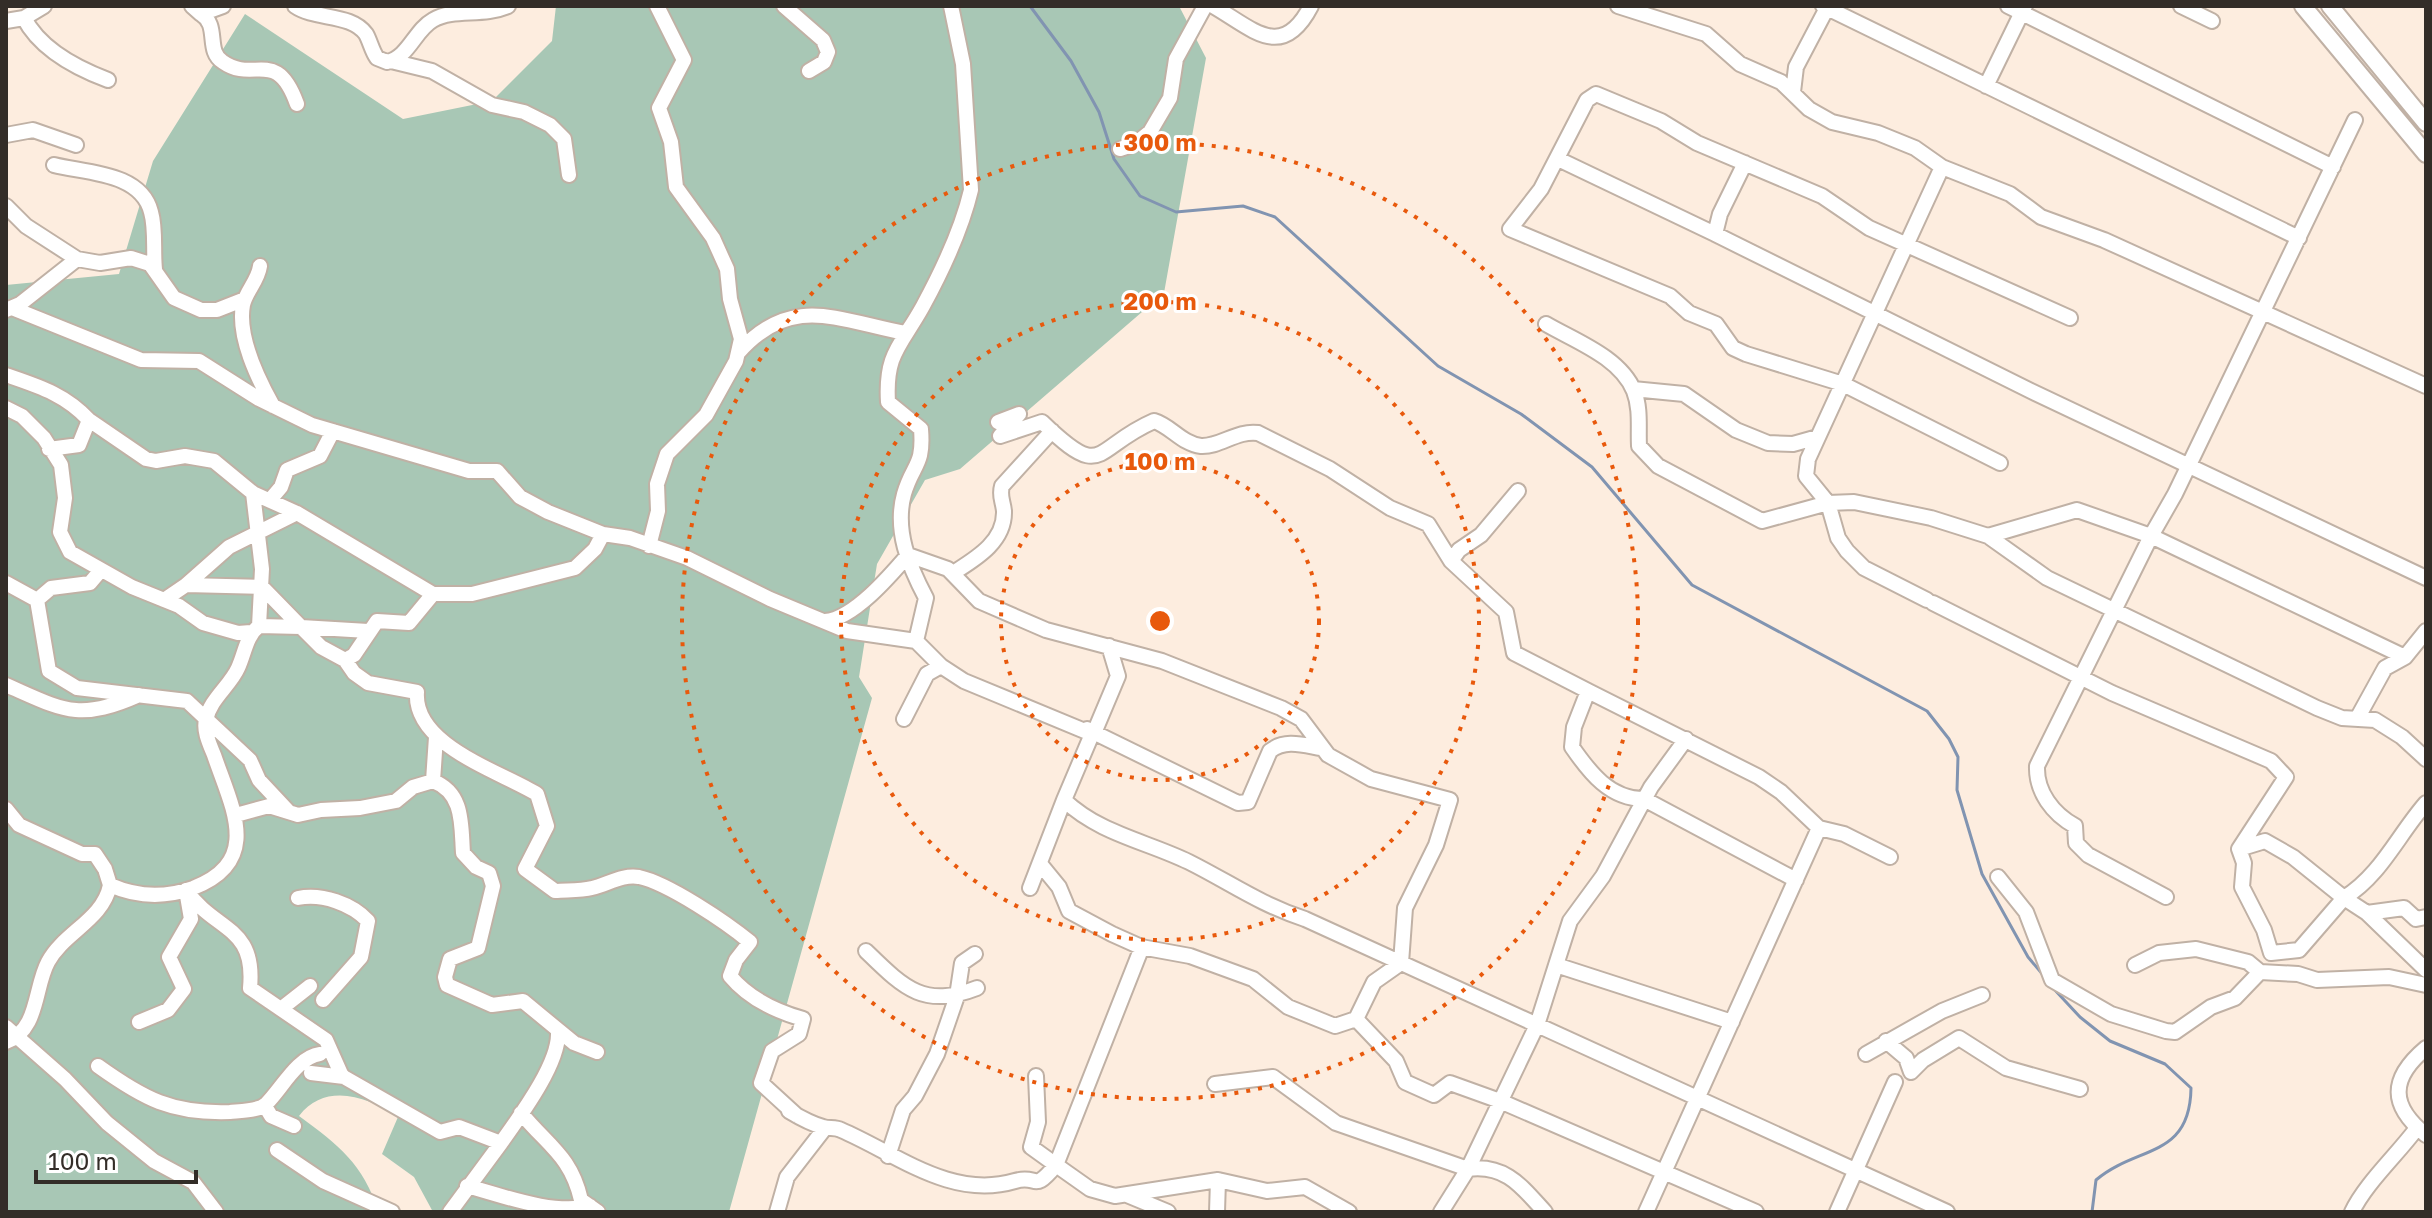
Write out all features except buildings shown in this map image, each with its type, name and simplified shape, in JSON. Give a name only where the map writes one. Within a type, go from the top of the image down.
[{"type":"main road","points":[[2303,6],[2426,154]]},
{"type":"main road","points":[[2330,6],[2426,123]]},
{"type":"street","points":[[6,21],[24,18],[44,6]]},
{"type":"street","points":[[196,10],[223,6]]},
{"type":"street","points":[[391,61],[431,21],[454,10],[482,15],[508,6]]},
{"type":"street","points":[[657,6],[684,60],[659,108],[671,142],[671,165],[676,187],[713,238],[727,269],[730,299],[741,339],[738,353]]},
{"type":"street","points":[[784,6],[823,40],[828,52],[824,62],[809,71]]},
{"type":"street","points":[[916,641],[926,598],[899,524],[904,493],[923,453],[921,429],[888,402],[886,372],[929,293],[966,209],[971,190],[963,64],[951,6]]},
{"type":"street","points":[[1120,149],[1135,144],[1150,132],[1156,116],[1170,98],[1176,59],[1205,6]]},
{"type":"street","points":[[1213,6],[1266,38],[1280,38],[1302,24],[1311,6]]},
{"type":"street","points":[[1618,6],[1706,34],[1740,64],[1781,82],[1820,116],[1896,139],[1942,167],[2010,194],[2041,217],[2104,240],[2426,386]]},
{"type":"street","points":[[2008,6],[2024,9],[2333,167]]},
{"type":"street","points":[[2181,6],[2212,21]]},
{"type":"street","points":[[1793,92],[1796,67],[1826,7],[2299,238]]},
{"type":"street","points":[[306,9],[355,25],[365,33],[377,58],[432,71],[492,105],[524,112],[550,125],[564,139],[569,175]]},
{"type":"street","points":[[1986,86],[2024,9]]},
{"type":"street","points":[[196,10],[212,27],[219,60],[235,68],[260,68],[280,74],[287,80],[297,104]]},
{"type":"street","points":[[24,18],[44,45],[91,74],[108,80]]},
{"type":"street","points":[[2000,463],[1843,384],[1733,348],[1716,324],[1689,313],[1670,296],[1510,229],[1523,217],[1558,159],[1587,100],[1596,94],[1661,121],[1697,143],[1822,196],[1869,228],[2070,318]]},
{"type":"street","points":[[2166,897],[2088,855],[2076,843],[2075,826],[2063,820],[2036,781],[2037,766],[2189,466],[2355,120]]},
{"type":"street","points":[[6,135],[33,130],[76,145]]},
{"type":"street","points":[[1558,159],[2426,578]]},
{"type":"street","points":[[1715,234],[1720,214],[1745,163]]},
{"type":"street","points":[[54,165],[106,175],[142,194],[151,211],[155,269],[174,298],[201,310],[217,310],[245,299]]},
{"type":"street","points":[[1806,469],[1942,167]]},
{"type":"street","points":[[6,206],[26,226],[77,259],[100,263],[131,258],[155,269]]},
{"type":"street","points":[[9,309],[77,259]]},
{"type":"street","points":[[260,266],[259,278],[245,299],[244,321],[250,357],[273,407]]},
{"type":"street","points":[[9,309],[141,360],[199,361],[273,407],[333,431],[469,471],[497,471],[520,497],[603,534],[687,558],[770,599],[861,634],[916,641],[941,666],[964,681],[1092,734],[1030,888]]},
{"type":"street","points":[[649,546],[658,511],[657,484],[667,454],[698,427],[738,353],[756,333],[788,316],[818,314],[905,333]]},
{"type":"street","points":[[1546,324],[1609,360],[1633,389],[1639,415],[1639,446],[1658,466],[1762,521],[1828,503],[1870,504],[1988,536],[2047,578],[2317,708],[2342,718],[2375,720],[2402,737],[2426,759]]},
{"type":"street","points":[[6,375],[53,391],[146,459],[185,456],[214,461],[253,493],[297,513],[433,594],[472,594],[575,568],[595,549],[603,534]]},
{"type":"street","points":[[1633,389],[1684,394],[1736,430],[1768,443],[1784,444],[1818,437]]},
{"type":"street","points":[[6,408],[22,416],[61,465],[65,492],[61,538],[75,556],[97,564],[101,570],[219,629],[301,627],[368,631]]},
{"type":"street","points":[[998,422],[1019,414],[1000,436],[1042,422],[1077,454],[1088,457],[1101,454],[1154,421],[1186,441],[1205,446],[1246,432],[1258,433],[1330,469],[1390,508],[1428,524],[1451,561],[1506,612],[1514,653],[1772,785],[1819,828],[1844,834],[1890,857]]},
{"type":"street","points":[[49,449],[79,445],[89,420]]},
{"type":"street","points":[[270,500],[281,487],[287,470],[320,456],[333,431]]},
{"type":"street","points":[[953,573],[993,542],[1003,515],[1002,486],[1052,431]]},
{"type":"street","points":[[1784,444],[1806,469],[1809,483],[1828,503],[1838,538],[1864,568],[2081,678],[2229,746],[2271,761],[2286,777],[2239,849]]},
{"type":"street","points":[[1451,561],[1459,550],[1481,535],[1518,491]]},
{"type":"street","points":[[110,885],[131,894],[146,896],[186,890],[211,880],[230,864],[237,838],[236,815],[208,738],[205,720],[220,691],[237,671],[255,629],[262,587],[260,531],[253,493]]},
{"type":"street","points":[[1988,536],[2077,510],[2151,536],[2405,657]]},
{"type":"street","points":[[164,600],[229,547],[297,513]]},
{"type":"street","points":[[908,555],[953,573],[979,601],[1046,630],[1162,661],[1281,708],[1301,719],[1321,748]]},
{"type":"street","points":[[825,621],[836,620],[875,591],[908,555]]},
{"type":"street","points":[[37,600],[51,588],[90,583],[101,570]]},
{"type":"street","points":[[6,583],[37,600]]},
{"type":"street","points":[[186,585],[262,587],[321,647],[345,660],[354,673],[368,683],[417,692],[416,705],[436,737],[537,794],[547,826],[525,869],[555,891],[591,889],[620,878],[639,877],[710,910],[718,921],[750,942],[736,960],[730,976],[740,988],[771,1008],[803,1019],[799,1034],[772,1051],[761,1083],[796,1115]]},
{"type":"street","points":[[345,660],[354,655],[377,621],[409,623],[433,594]]},
{"type":"street","points":[[37,600],[49,671],[77,688],[143,693],[187,701],[220,691]]},
{"type":"street","points":[[2358,717],[2385,668],[2405,657],[2426,631]]},
{"type":"street","points":[[1094,733],[1118,676],[1109,646]]},
{"type":"street","points":[[904,719],[927,674],[941,666]]},
{"type":"street","points":[[964,681],[1094,733],[1238,803],[1248,802],[1270,751],[1291,743],[1321,748],[1371,779],[1450,800],[1436,845],[1405,908],[1401,963]]},
{"type":"street","points":[[6,685],[60,709],[83,712],[102,710],[143,693]]},
{"type":"street","points":[[1588,691],[1574,727],[1572,747],[1595,780],[1632,799],[1644,799],[1796,880]]},
{"type":"street","points":[[187,701],[250,760],[259,780],[288,811]]},
{"type":"street","points":[[433,781],[436,737]]},
{"type":"street","points":[[1441,1212],[1468,1169],[1537,1025],[1570,921],[1603,876],[1644,799],[1686,739]]},
{"type":"street","points":[[236,815],[269,806],[298,815],[321,810],[338,812],[396,801],[413,787],[433,781],[444,785],[460,809],[463,853],[476,867],[489,873],[493,886],[478,948],[450,959],[445,977],[447,985],[492,1005],[523,1001],[574,1043],[597,1052]]},
{"type":"street","points":[[1064,800],[1085,819],[1192,863],[1247,897],[1305,919],[1947,1212]]},
{"type":"street","points":[[1998,877],[2026,912],[2052,980],[2111,1014],[2175,1032],[2211,1007],[2235,998],[2254,967],[2271,953],[2299,950],[2344,898],[2359,888],[2390,855],[2410,820],[2426,803]]},
{"type":"street","points":[[6,809],[19,825],[82,854],[95,854],[105,869],[110,885],[107,900],[49,959],[35,1009],[12,1040]]},
{"type":"street","points":[[1646,1212],[1819,828]]},
{"type":"street","points":[[2239,849],[2265,841],[2293,857],[2367,913],[2426,970]]},
{"type":"street","points":[[2239,849],[2244,863],[2242,887],[2264,930],[2271,953]]},
{"type":"street","points":[[1041,865],[1059,887],[1069,911],[1142,947],[1190,956],[1253,979],[1288,1007],[1335,1026],[1356,1019],[1374,982],[1401,963]]},
{"type":"street","points":[[186,890],[203,912],[232,929],[247,946],[252,966],[250,988],[326,1040],[344,1077]]},
{"type":"street","points":[[139,1022],[168,1010],[184,989],[169,957],[191,919],[186,890]]},
{"type":"street","points":[[298,898],[311,896],[328,900],[358,910],[368,921],[361,957],[323,1000]]},
{"type":"street","points":[[2367,913],[2404,908],[2416,919],[2426,917]]},
{"type":"street","points":[[751,1089],[796,1115],[825,1128],[838,1128],[888,1156],[942,1178],[979,1186],[1003,1186],[1019,1180],[1036,1184],[1042,1182],[1056,1165],[1142,947]]},
{"type":"street","points":[[2135,965],[2159,953],[2196,949],[2254,967],[2317,980],[2389,977],[2426,985]]},
{"type":"street","points":[[866,951],[889,973],[929,999],[957,996],[977,988]]},
{"type":"street","points":[[888,1156],[903,1110],[915,1096],[937,1054],[957,996],[962,963],[975,954]]},
{"type":"street","points":[[1556,965],[1732,1022]]},
{"type":"street","points":[[282,1008],[310,986]]},
{"type":"street","points":[[1866,1054],[1942,1011],[1982,995]]},
{"type":"street","points":[[1356,1019],[1396,1061],[1405,1082],[1434,1095],[1450,1083],[1500,1101],[1756,1212]]},
{"type":"street","points":[[6,1027],[12,1040],[65,1079],[107,1123],[154,1161],[193,1182],[216,1212]]},
{"type":"street","points":[[450,1212],[467,1186],[490,1161],[557,1054],[558,1033]]},
{"type":"street","points":[[1886,1041],[1906,1058],[1911,1072],[1923,1060],[1959,1038],[2006,1068],[2080,1089]]},
{"type":"street","points":[[2352,1212],[2360,1195],[2422,1132],[2398,1105],[2397,1089],[2405,1072],[2426,1048]]},
{"type":"street","points":[[98,1066],[124,1085],[177,1111],[241,1111],[265,1106],[297,1069],[313,1055],[320,1054]]},
{"type":"street","points":[[311,1073],[344,1077],[440,1132],[459,1127],[501,1143]]},
{"type":"street","points":[[1036,1076],[1039,1102],[1031,1147],[1090,1189],[1127,1195],[1168,1212]]},
{"type":"street","points":[[1215,1084],[1273,1077],[1336,1123],[1468,1169],[1488,1166],[1527,1188],[1545,1212]]},
{"type":"street","points":[[1837,1212],[1895,1082]]},
{"type":"street","points":[[265,1106],[271,1116],[294,1126]]},
{"type":"street","points":[[521,1113],[565,1159],[575,1173],[581,1200],[594,1209]]},
{"type":"street","points":[[777,1212],[787,1177],[825,1128]]},
{"type":"street","points":[[277,1150],[323,1181],[392,1212]]},
{"type":"street","points":[[1127,1195],[1218,1180],[1267,1191],[1305,1187],[1349,1212]]},
{"type":"street","points":[[1217,1212],[1218,1180]]},
{"type":"street","points":[[467,1186],[542,1205],[575,1210],[594,1209]]},
{"type":"green space","points":[[556,6],[1179,6],[1206,58],[1164,293],[960,469],[925,480],[877,564],[859,677],[872,698],[729,1212],[433,1212],[414,1177],[382,1154],[398,1117],[360,1098],[334,1096],[309,1105],[299,1116],[348,1157],[365,1181],[379,1212],[6,1212],[6,285],[119,274],[153,161],[245,14],[403,119],[492,101],[552,41]]},
{"type":"waterway","points":[[1030,6],[1071,61],[1099,112],[1114,159],[1140,196],[1176,212],[1243,206],[1275,217],[1438,366],[1521,414],[1592,467],[1692,585],[1927,711],[1949,739],[1958,757],[1957,790],[1982,874],[2028,957],[2044,976]]},
{"type":"waterway","points":[[2053,988],[2080,1017],[2110,1041],[2165,1064],[2191,1088],[2182,1127],[2158,1148],[2112,1169],[2096,1180],[2092,1212]]}]
